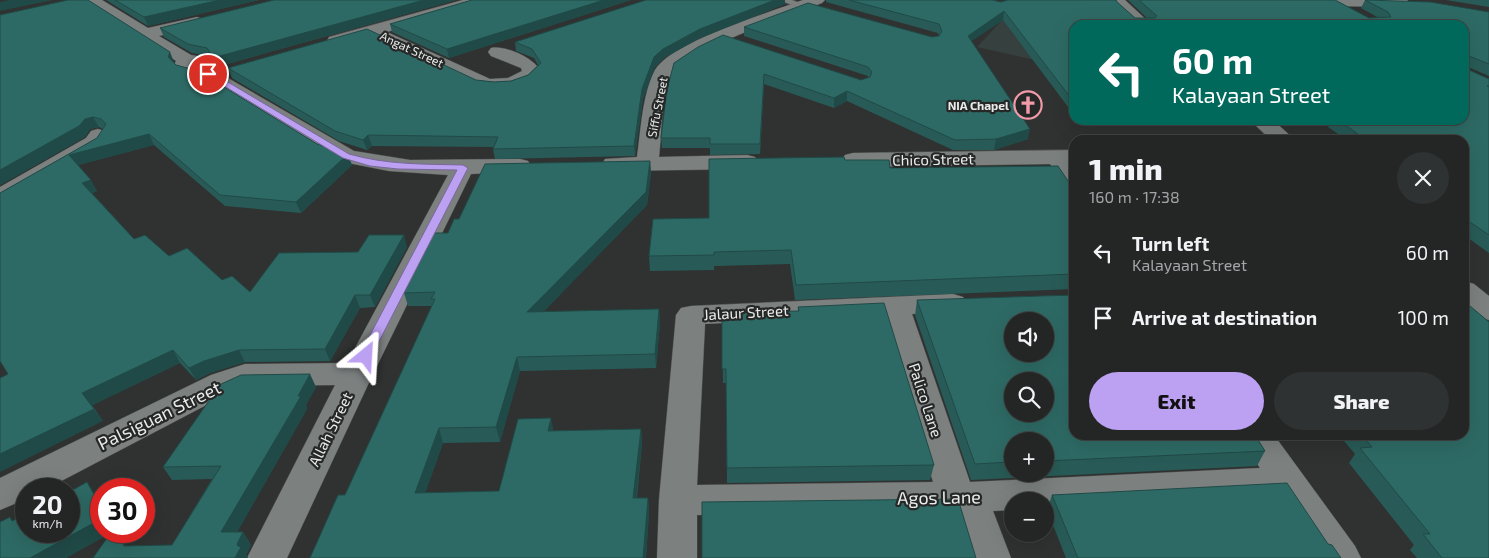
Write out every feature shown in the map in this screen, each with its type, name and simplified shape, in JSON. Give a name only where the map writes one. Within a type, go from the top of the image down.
[{"type":"street","points":[[92,0],[186,60],[183,65],[187,69],[210,75],[346,156],[370,163],[398,166],[463,168],[541,166]]},
{"type":"street","points":[[316,46],[480,0]]},
{"type":"street","points":[[1117,0],[1121,6],[1138,20]]},
{"type":"street","points":[[1331,1],[1413,2]]},
{"type":"street","points":[[1331,1],[1359,16]]},
{"type":"street","name":"Siffu Street","points":[[647,163],[661,76],[664,69],[680,56],[724,37],[814,5]]},
{"type":"street","points":[[144,34],[208,19]]},
{"type":"street","name":"Angat Street","points":[[372,30],[449,66],[524,43]]},
{"type":"street","points":[[724,37],[751,46]]},
{"type":"street","points":[[449,66],[486,84],[496,86],[518,81],[532,72],[527,64],[497,52]]},
{"type":"street","points":[[210,75],[236,69]]},
{"type":"street","points":[[1266,125],[1278,135]]},
{"type":"street","points":[[0,197],[94,142],[98,135]]},
{"type":"street","name":"Chico Street","points":[[833,161],[1066,157]]},
{"type":"street","points":[[589,165],[765,162]]},
{"type":"street","name":"Allah Street","points":[[267,558],[357,374],[463,168]]},
{"type":"street","points":[[1469,294],[1489,311]]},
{"type":"street","name":"Jalaur Street","points":[[677,558],[678,500],[691,315],[975,302]]},
{"type":"street","name":"Palico Lane","points":[[895,305],[963,497],[991,558]]},
{"type":"street","name":"Palsiguan Street","points":[[0,495],[222,383],[246,375],[357,374]]},
{"type":"street","points":[[1260,440],[1290,481],[1341,558]]},
{"type":"street","name":"Agos Lane","points":[[678,500],[963,497],[1290,481]]},
{"type":"lane","points":[[783,0],[814,5]]},
{"type":"shaded area","points":[[1021,0],[1069,23],[1069,68],[977,47]]},
{"type":"building","points":[[68,0],[88,0],[170,52],[168,57],[176,65],[198,71],[317,144],[348,154],[296,202],[220,195],[149,134],[69,155],[91,180],[82,183],[134,239],[145,235],[169,256],[187,248],[222,280],[232,276],[250,292],[279,253],[358,252],[369,235],[404,235],[370,295],[355,295],[325,349],[239,350],[204,361],[189,368],[173,350],[82,393],[94,409],[0,454],[0,378],[8,374],[0,361],[0,193],[97,138],[106,124],[101,119],[93,117],[85,119],[79,126],[0,170],[0,15]]},
{"type":"building","points":[[115,0],[220,0],[144,17]]},
{"type":"building","points":[[274,0],[424,0],[209,59],[206,58],[210,53],[207,48],[188,44],[160,28]]},
{"type":"building","points":[[472,0],[604,0],[447,49],[390,24]]},
{"type":"building","points":[[646,0],[775,0],[700,29],[663,49],[654,57],[642,89],[634,146],[493,149],[498,137],[368,135],[363,140],[335,131],[228,68],[367,29],[476,80],[511,81],[528,75],[541,63],[532,49],[515,42]]},
{"type":"building","points":[[849,0],[992,0],[1001,2],[1008,0],[1116,0],[1135,18],[1155,18],[1157,16],[1139,0],[1335,0],[1369,18],[1391,17],[1388,12],[1365,0],[1430,2],[1489,12],[1489,64],[1469,56],[1469,20],[1069,20],[1069,96],[1004,11],[968,36],[1030,129],[996,139],[955,140],[847,91],[834,98],[764,74],[760,144],[710,144],[710,138],[661,138],[667,89],[674,63],[698,47],[723,35],[861,80],[870,77],[872,72],[868,67],[744,27],[808,3],[932,37],[939,36],[942,31],[939,24]]},
{"type":"building","points":[[1469,70],[1489,79],[1489,86],[1487,86],[1489,87],[1489,235],[1469,221],[1469,135],[1341,135],[1358,134],[1345,125],[1469,125]]},
{"type":"building","points":[[844,157],[845,160],[889,160],[890,168],[1058,166],[1069,182],[1069,274],[796,285],[791,250],[714,252],[714,255],[649,256],[653,219],[709,218],[709,159]]},
{"type":"building","points":[[650,161],[646,192],[527,312],[659,309],[655,354],[517,357],[496,427],[439,428],[415,493],[499,491],[518,419],[551,418],[548,431],[641,429],[633,498],[648,498],[643,558],[310,558],[338,495],[345,495],[435,299],[431,299],[435,292],[404,293],[434,233],[448,233],[454,219],[459,219],[485,164]]},
{"type":"building","points":[[1069,295],[1069,440],[1258,440],[1265,451],[1054,461],[1054,432],[1004,432],[1004,462],[975,464],[917,300]]},
{"type":"building","points":[[884,303],[934,465],[727,468],[726,369],[722,369],[722,313],[799,311],[798,307]]},
{"type":"building","points":[[1469,305],[1489,322],[1489,558],[1442,558],[1423,534],[1430,534],[1360,448],[1372,447],[1366,440],[1469,440]]},
{"type":"building","points":[[310,374],[298,396],[301,396],[221,532],[243,532],[237,544],[241,547],[235,558],[93,558],[104,543],[122,543],[124,546],[172,545],[221,466],[163,467],[213,395],[208,390],[241,375]]},
{"type":"building","points":[[87,482],[90,487],[90,525],[80,531],[80,486]]},
{"type":"building","points":[[1287,483],[1328,544],[1332,545],[1341,558],[1078,558],[1054,500],[1054,495]]},
{"type":"building","points":[[958,499],[976,558],[702,558],[702,502]]},
{"type":"building","points":[[10,517],[12,521],[15,520],[15,543],[57,543],[30,558],[0,558],[0,522]]},
{"type":"place","name":"NIA Chapel","points":[[1028,105]]},
{"type":"route","points":[[208,74],[346,156],[370,163],[398,166],[463,168],[366,356]]}]
